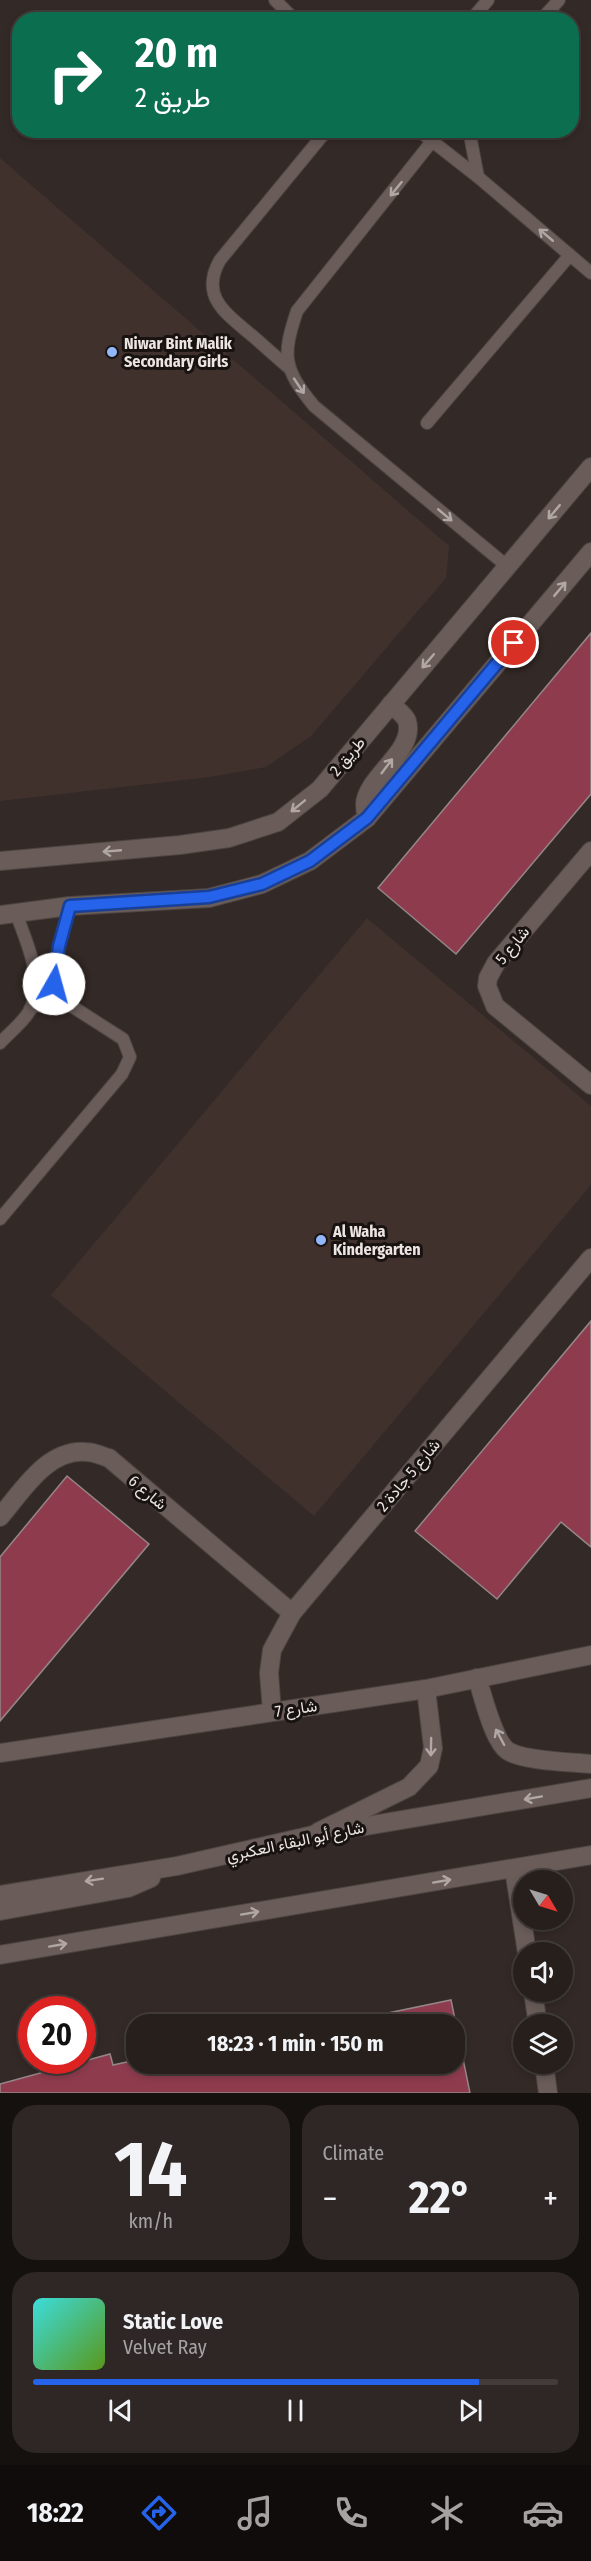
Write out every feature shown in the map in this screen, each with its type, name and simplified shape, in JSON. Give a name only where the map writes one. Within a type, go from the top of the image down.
[{"type":"street","name":"طريق 2","points":[[0,861],[180,846],[229,838],[278,822],[320,789],[591,467]]},
{"type":"street","points":[[8,914],[70,906],[209,897],[262,884],[310,861],[367,818],[591,552]]},
{"type":"street","points":[[367,818],[365,802],[373,786],[399,751],[408,732],[407,719],[391,704]]},
{"type":"street","name":"شارع 5","points":[[591,851],[496,963],[488,978],[487,986],[495,1006],[591,1085]]},
{"type":"street","name":"شارع 5 جادة 2","points":[[272,1712],[269,1673],[272,1650],[292,1613],[591,1258]]},
{"type":"street","name":"شارع 6","points":[[0,1517],[43,1467],[58,1456],[88,1452],[109,1458],[292,1613]]},
{"type":"street","name":"شارع 7","points":[[0,1753],[426,1689],[591,1655]]},
{"type":"street","points":[[477,1678],[498,1739],[508,1751],[538,1759],[591,1764]]},
{"type":"street","points":[[313,1835],[409,1787],[429,1766],[433,1748],[426,1689]]},
{"type":"street","name":"شارع أبو البقاء العكبري","points":[[0,1895],[177,1866],[313,1835],[591,1788]]},
{"type":"street","points":[[0,1955],[591,1855]]},
{"type":"street","points":[[0,1911],[128,1887],[177,1866]]},
{"type":"street","points":[[514,1869],[525,1942]]},
{"type":"street","points":[[545,2074],[548,2093]]},
{"type":"lane","points":[[478,12],[488,0]]},
{"type":"lane","points":[[548,12],[559,0]]},
{"type":"lane","points":[[320,138],[220,260],[213,276],[214,295],[224,312],[288,367],[299,387],[314,406],[508,567]]},
{"type":"lane","points":[[427,138],[478,177],[591,273]]},
{"type":"lane","points":[[288,367],[287,341],[297,311],[435,138]]},
{"type":"lane","points":[[471,138],[478,177]]},
{"type":"lane","points":[[428,423],[570,255]]},
{"type":"lane","points":[[0,1219],[122,1074],[130,1057],[123,1040],[62,1000],[54,984],[55,966],[70,906]]},
{"type":"lane","points":[[8,914],[34,961],[35,980],[30,1009]]},
{"type":"lane","points":[[0,1043],[30,1009],[45,1000],[62,1000]]},
{"type":"shaded area","name":"Niwar Bint Malik Secondary Girls","points":[[0,158],[449,546],[446,578],[311,736],[266,767],[210,777],[0,801]]},
{"type":"shaded area","name":"Al Waha Kindergarten","points":[[367,918],[591,1106],[591,1185],[314,1516],[51,1295]]},
{"type":"building","points":[[591,633],[591,794],[456,954],[378,888]]},
{"type":"building","points":[[591,1321],[591,1547],[561,1522],[497,1599],[415,1531]]},
{"type":"building","points":[[67,1476],[149,1544],[0,1721],[0,1557]]},
{"type":"building","points":[[451,2000],[454,2014],[383,2014]]},
{"type":"building","points":[[110,2054],[113,2065],[126,2062],[126,2074],[465,2074],[465,2069],[470,2093],[0,2093],[0,2084],[37,2074],[96,2074],[96,2058]]},
{"type":"place","name":"Niwar Bint Malik Secondary Girls","points":[[112,352]]},
{"type":"place","name":"Al Waha Kindergarten","points":[[321,1240]]},
{"type":"route","points":[[54,984],[59,946],[70,906],[209,897],[262,884],[310,861],[334,845],[367,818],[514,643]]}]
